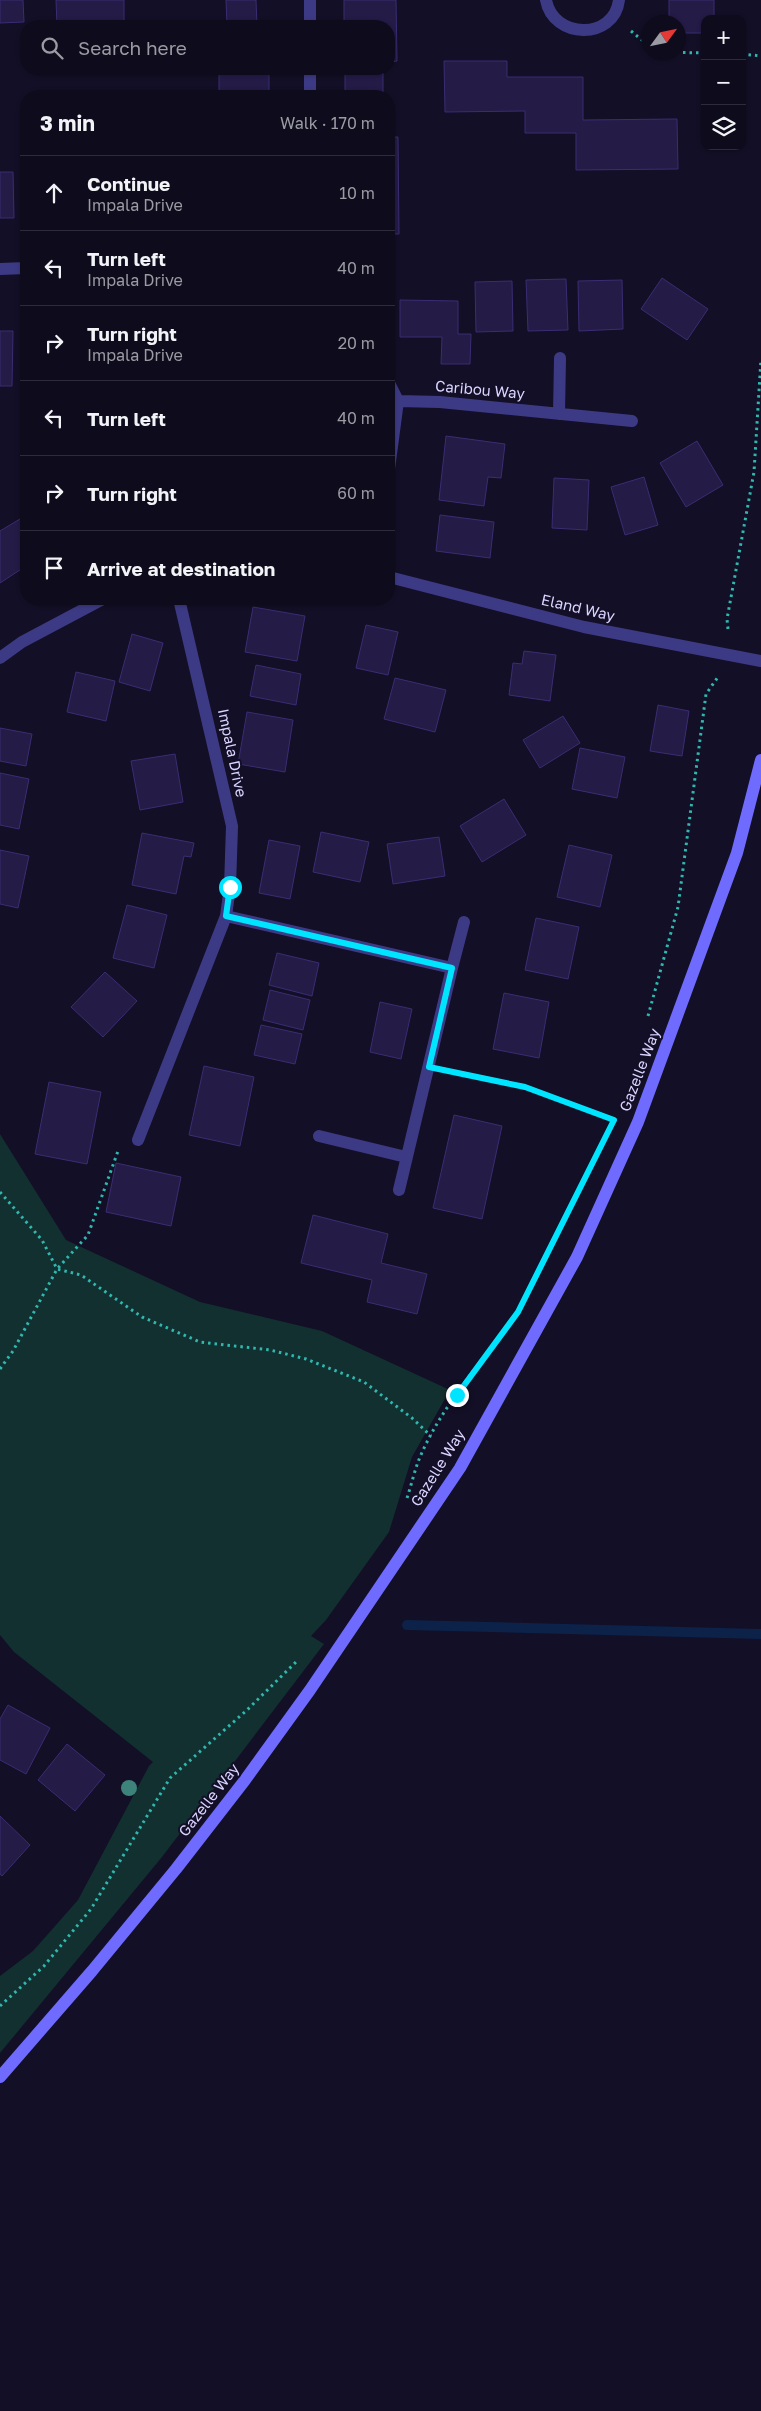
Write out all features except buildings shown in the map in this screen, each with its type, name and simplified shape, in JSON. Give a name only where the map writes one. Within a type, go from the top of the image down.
[{"type":"street","points":[[310,0],[310,20]]},
{"type":"street","points":[[546,0],[553,17],[563,26],[575,30],[589,31],[604,25],[613,16],[619,0]]},
{"type":"street","points":[[310,75],[310,90]]},
{"type":"street","points":[[0,269],[20,268]]},
{"type":"street","points":[[559,414],[560,358]]},
{"type":"street","points":[[395,395],[398,401],[395,424]]},
{"type":"street","name":"Caribou Way","points":[[398,401],[440,402],[632,421]]},
{"type":"street","name":"Eland Way","points":[[395,579],[584,627],[761,661]]},
{"type":"street","points":[[0,658],[22,642],[92,605]]},
{"type":"street","name":"Impala Drive","points":[[138,1140],[226,916],[230,887],[232,826],[181,605]]},
{"type":"street","name":"Gazelle Way","points":[[0,2077],[92,1971],[176,1869],[245,1780],[310,1690],[460,1468],[576,1257],[638,1122],[737,853],[761,760]]},
{"type":"street","points":[[226,916],[452,968]]},
{"type":"street","points":[[399,1190],[464,922]]},
{"type":"street","points":[[319,1136],[406,1157]]},
{"type":"path","points":[[686,53],[701,53]]},
{"type":"path","points":[[746,54],[761,56]]},
{"type":"path","points":[[647,1020],[678,907],[706,694],[731,656],[727,619],[754,472],[761,358]]},
{"type":"path","points":[[429,1067],[525,1087],[614,1120]]},
{"type":"path","points":[[609,1129],[617,1111]]},
{"type":"path","points":[[0,1369],[13,1351],[57,1269],[88,1235],[122,1140],[138,1140]]},
{"type":"path","points":[[0,1192],[42,1240],[57,1269],[81,1275],[142,1317],[200,1342],[270,1350],[306,1359],[364,1382],[412,1418],[431,1436]]},
{"type":"path","points":[[536,1277],[570,1207]]},
{"type":"path","points":[[406,1504],[418,1461],[431,1436],[457,1395],[512,1319]]},
{"type":"path","points":[[0,2006],[44,1966],[91,1909],[170,1778],[247,1710],[301,1657]]},
{"type":"green space","points":[[0,1134],[66,1240],[200,1302],[322,1331],[450,1390],[412,1457],[389,1532],[326,1620],[311,1636],[324,1644],[162,1857],[0,2053],[0,1976],[33,1951],[78,1900],[149,1766],[153,1762],[14,1652],[0,1635]]},
{"type":"waterway","points":[[407,1625],[761,1634]]},
{"type":"route","points":[[230,887],[226,916],[452,968],[429,1067],[525,1087],[614,1120],[518,1312],[457,1395]]}]
